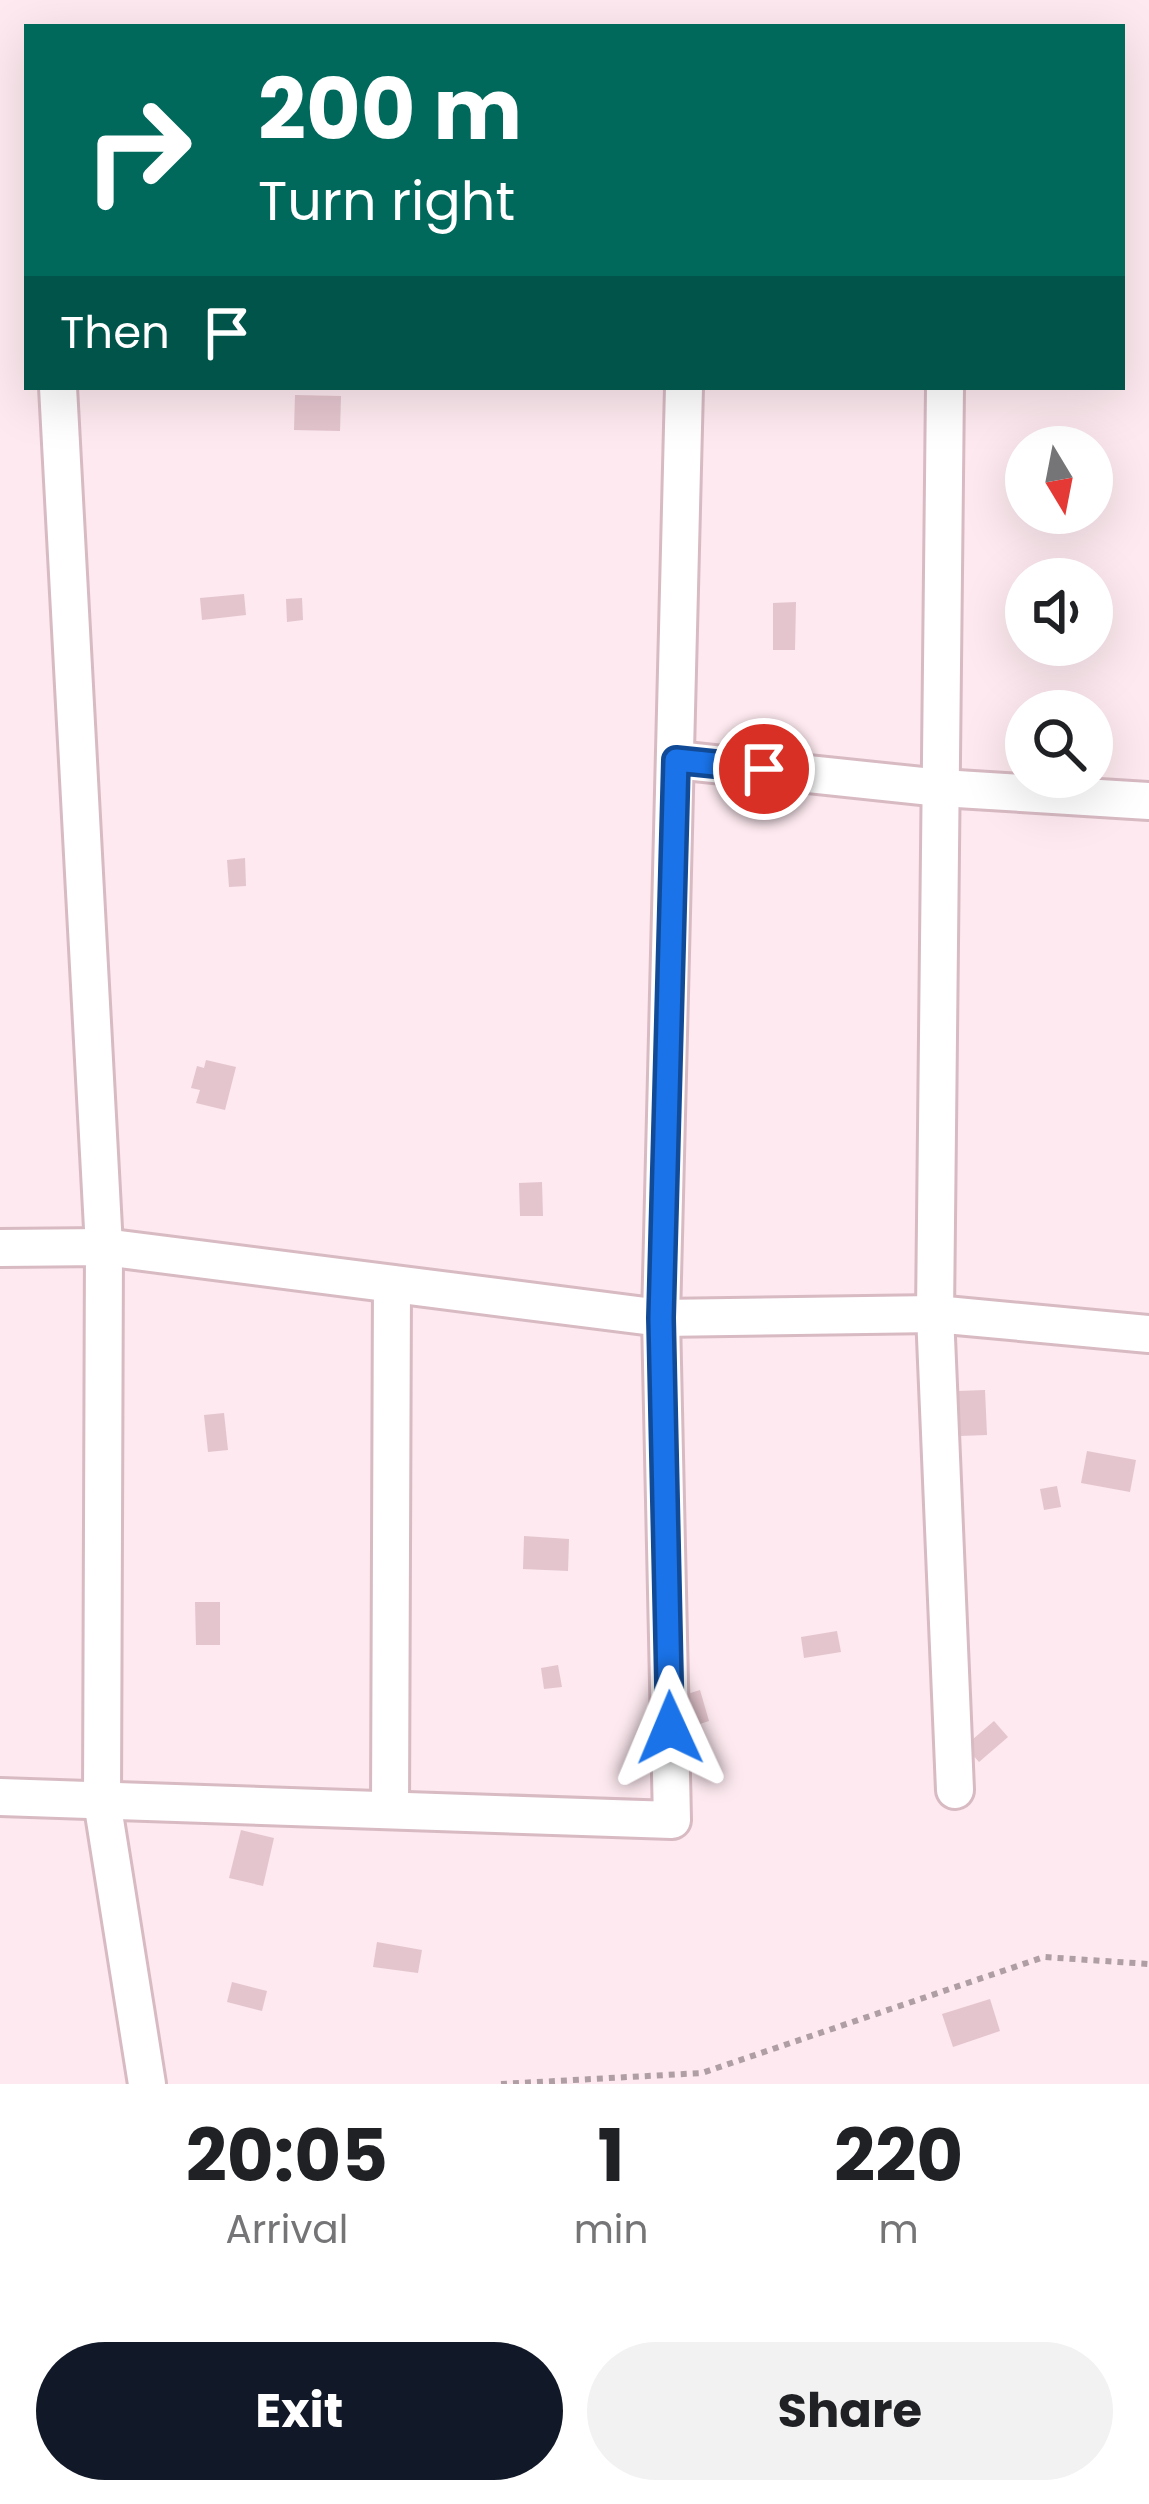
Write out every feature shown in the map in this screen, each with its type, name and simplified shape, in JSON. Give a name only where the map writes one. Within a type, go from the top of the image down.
[{"type":"street","points":[[58,390],[104,1247],[102,1801],[147,2084]]},
{"type":"street","points":[[0,1797],[672,1820],[661,1318],[684,390]]},
{"type":"street","points":[[945,390],[935,1314],[955,1790]]},
{"type":"street","points":[[676,760],[941,788],[1149,801]]},
{"type":"street","points":[[0,1248],[104,1247],[661,1318],[935,1314],[1149,1334]]},
{"type":"street","points":[[390,1810],[392,1284]]},
{"type":"path","points":[[501,2084],[701,2073],[1044,1957],[1149,1964]]},
{"type":"building","points":[[295,395],[341,396],[340,431],[294,430]]},
{"type":"building","points":[[244,594],[246,615],[202,620],[200,598]]},
{"type":"building","points":[[302,598],[303,620],[287,622],[286,599]]},
{"type":"building","points":[[796,602],[795,650],[773,650],[773,603]]},
{"type":"building","points":[[245,858],[246,886],[229,887],[227,860]]},
{"type":"building","points":[[206,1060],[236,1067],[225,1110],[196,1103],[200,1090],[191,1088],[197,1066],[204,1068]]},
{"type":"building","points":[[542,1182],[543,1216],[520,1216],[519,1183]]},
{"type":"building","points":[[985,1390],[987,1435],[960,1436],[958,1391]]},
{"type":"building","points":[[224,1413],[228,1450],[208,1452],[204,1415]]},
{"type":"building","points":[[1087,1451],[1136,1460],[1130,1492],[1081,1483]]},
{"type":"building","points":[[1057,1486],[1061,1507],[1044,1510],[1040,1489]]},
{"type":"building","points":[[524,1536],[569,1539],[568,1571],[523,1569]]},
{"type":"building","points":[[195,1602],[220,1602],[220,1645],[196,1645]]},
{"type":"building","points":[[837,1631],[841,1652],[804,1658],[801,1637]]},
{"type":"building","points":[[558,1665],[562,1687],[544,1689],[541,1668]]},
{"type":"building","points":[[700,1690],[709,1721],[694,1726],[684,1695]]},
{"type":"building","points":[[994,1721],[1008,1737],[979,1762],[965,1746]]},
{"type":"building","points":[[241,1830],[274,1838],[263,1886],[229,1878]]},
{"type":"building","points":[[377,1942],[422,1950],[418,1973],[373,1967]]},
{"type":"building","points":[[232,1982],[267,1991],[262,2011],[227,2002]]},
{"type":"building","points":[[990,1999],[1000,2031],[953,2047],[942,2014]]},
{"type":"route","points":[[670,1728],[661,1318],[676,760],[764,769]]}]
